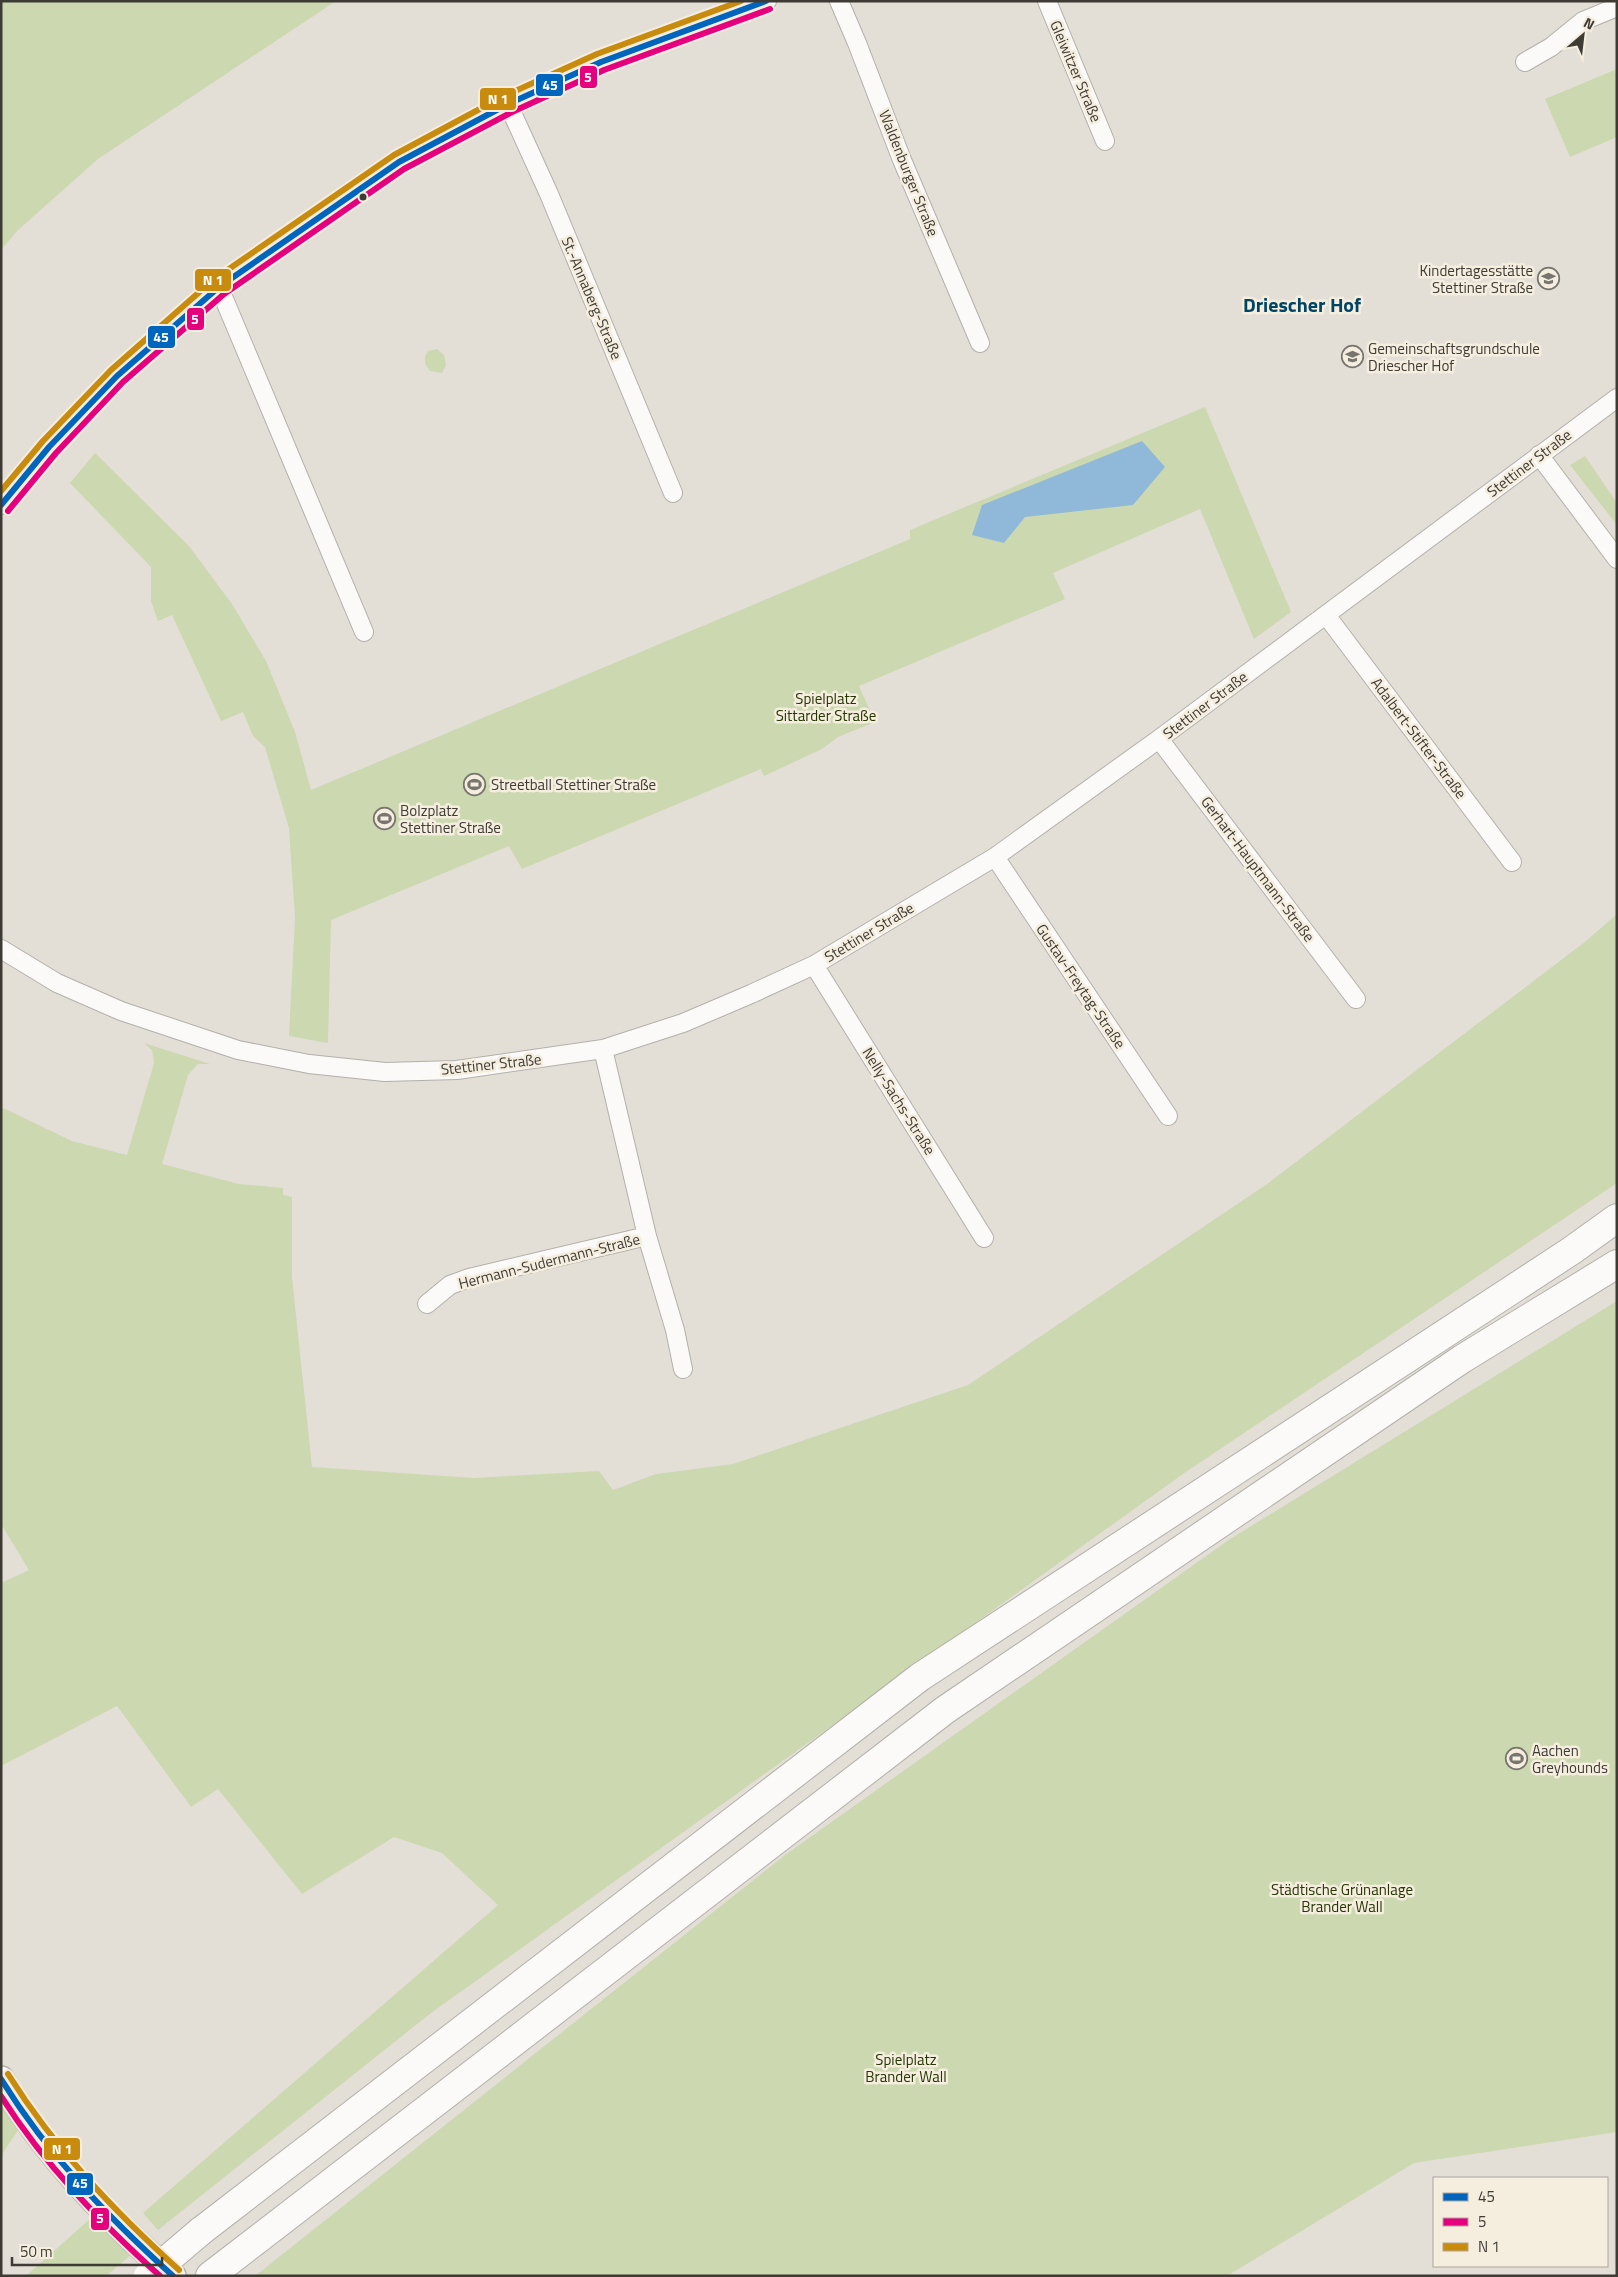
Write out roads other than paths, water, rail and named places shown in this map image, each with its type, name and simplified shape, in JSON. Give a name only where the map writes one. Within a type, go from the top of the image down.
[{"type":"highway","points":[[148,2276],[201,2231],[920,1677],[1571,1251],[1617,1218]]},
{"type":"highway","points":[[210,2276],[945,1710],[1462,1359],[1617,1264]]},
{"type":"street","points":[[1,505],[55,440],[117,376],[220,287],[399,162],[508,104],[602,62],[767,1]]},
{"type":"street","name":"Waldenburger Straße","points":[[839,1],[895,144],[980,343]]},
{"type":"street","name":"Gleiwitzer Straße","points":[[1046,1],[1105,141]]},
{"type":"street","points":[[1525,62],[1551,47],[1584,21],[1617,7]]},
{"type":"street","name":"St.-Annaberg-Straße","points":[[508,104],[549,194],[673,493]]},
{"type":"street","points":[[220,287],[364,632]]},
{"type":"street","name":"Stettiner Straße","points":[[1,948],[57,984],[121,1011],[238,1050],[303,1063],[385,1072],[457,1070],[603,1049],[683,1022],[814,965],[994,857],[1159,739],[1617,398]]},
{"type":"street","points":[[1539,456],[1617,559]]},
{"type":"street","name":"Adalbert-Stifter-Straße","points":[[1326,615],[1512,862]]},
{"type":"street","name":"Gerhart-Hauptmann-Straße","points":[[1159,739],[1356,999]]},
{"type":"street","name":"Gustav-Freytag-Straße","points":[[994,857],[1168,1116]]},
{"type":"street","name":"Nelly-Sachs-Straße","points":[[814,965],[984,1238]]},
{"type":"street","name":"Hermann-Sudermann-Straße","points":[[603,1049],[647,1236],[675,1330],[683,1369]]},
{"type":"street","name":"Hermann-Sudermann-Straße","points":[[427,1304],[450,1286],[469,1278],[647,1236]]},
{"type":"street","points":[[1,2080],[56,2159],[142,2248],[173,2276]]},
{"type":"water","points":[[1142,441],[1165,467],[1133,505],[1025,517],[1004,543],[972,535],[982,505]]},
{"type":"place","name":"Kindertagesstätte Stettiner Straße","points":[[1549,279]]},
{"type":"place","name":"Gemeinschaftsgrundschule Driescher Hof","points":[[1352,357]]},
{"type":"place","name":"Streetball Stettiner Straße","points":[[475,784]]},
{"type":"place","name":"Bolzplatz Stettiner Straße","points":[[384,819]]},
{"type":"place","name":"Aachen Greyhounds","points":[[1516,1759]]},
{"type":"district","name":"Driescher Hof","points":[[1302,304]]},
{"type":"park label","name":"Spielplatz Sittarder Straße","points":[[826,706]]},
{"type":"park label","name":"Städtische Grünanlage Brander Wall","points":[[1342,1898]]},
{"type":"park label","name":"Spielplatz Brander Wall","points":[[906,2068]]}]
